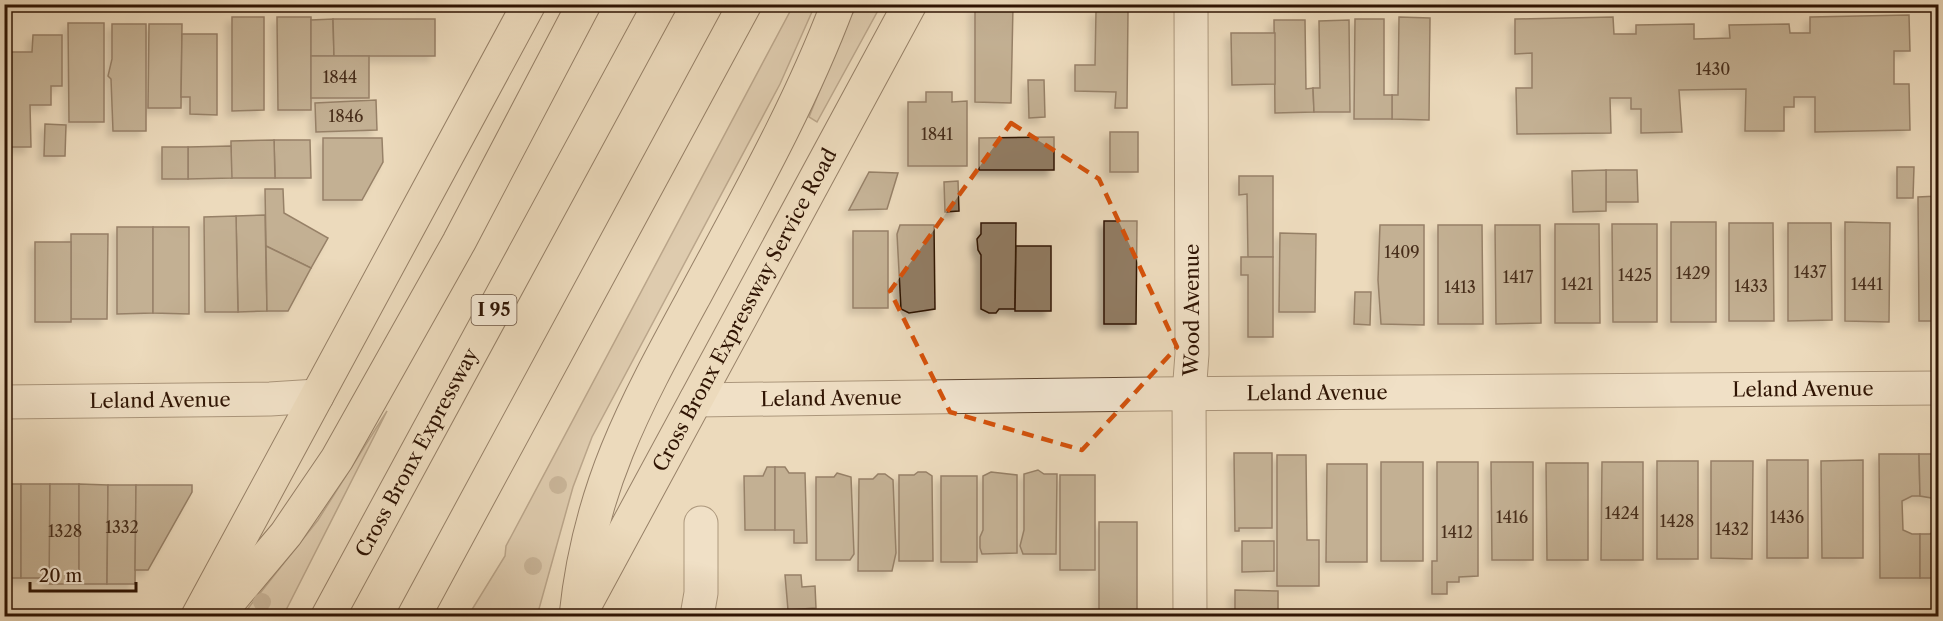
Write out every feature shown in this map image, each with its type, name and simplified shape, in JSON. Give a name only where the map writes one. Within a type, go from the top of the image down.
[{"type":"main road","points":[[198,616],[529,4]]},
{"type":"main road","points":[[218,616],[286,534],[342,451],[453,251],[584,4]]},
{"type":"main road","name":"Cross Bronx Expressway","points":[[328,616],[660,4]]},
{"type":"main road","points":[[414,616],[744,4]]},
{"type":"main road","points":[[577,616],[589,533],[615,450],[642,393],[776,143],[807,78],[838,4]]},
{"type":"main road","name":"Cross Bronx Expressway Service Road","points":[[577,616],[910,4]]},
{"type":"street","name":"Wood Avenue","points":[[1190,616],[1191,4]]},
{"type":"street","name":"Leland Avenue","points":[[696,400],[1938,388]]},
{"type":"street","name":"Leland Avenue","points":[[4,402],[270,399],[317,396]]},
{"type":"street","points":[[697,616],[701,593],[701,523]]},
{"type":"highlighted area","points":[[1011,123],[1099,179],[1177,347],[1082,450],[950,412],[890,291]]},
{"type":"shaded area","points":[[794,4],[815,5],[780,84],[592,437],[573,487],[537,616],[468,616],[505,556],[506,546]]},
{"type":"shaded area","points":[[859,5],[881,5],[817,122],[809,117],[849,18]]},
{"type":"shaded area","points":[[387,411],[283,616],[242,616],[318,520]]},
{"type":"building","points":[[1013,6],[1011,103],[975,102],[975,7]]},
{"type":"building","points":[[1096,11],[1128,11],[1127,108],[1115,108],[1116,92],[1075,91],[1075,65],[1095,65]]},
{"type":"building","points":[[1909,15],[1910,51],[1894,51],[1894,84],[1909,84],[1910,130],[1815,132],[1815,97],[1794,97],[1794,107],[1784,107],[1784,131],[1745,131],[1746,89],[1679,90],[1682,132],[1641,133],[1641,109],[1631,109],[1631,98],[1610,98],[1611,133],[1517,134],[1516,88],[1532,88],[1532,53],[1515,54],[1515,19],[1613,17],[1614,34],[1636,34],[1636,25],[1694,24],[1694,39],[1730,38],[1729,25],[1789,24],[1790,33],[1810,33],[1810,17]]},
{"type":"building","points":[[232,17],[264,17],[264,110],[232,111]]},
{"type":"building","points":[[277,17],[311,17],[311,110],[278,110]]},
{"type":"building","points":[[1399,17],[1430,18],[1429,120],[1392,119],[1392,95],[1398,95]]},
{"type":"building","points":[[333,19],[334,56],[311,56],[311,20]]},
{"type":"building","points":[[333,19],[435,19],[435,56],[334,56]]},
{"type":"building","points":[[1355,19],[1384,19],[1384,95],[1392,95],[1392,119],[1354,119]]},
{"type":"building","points":[[1274,20],[1305,20],[1306,89],[1313,88],[1314,112],[1275,113]]},
{"type":"building","points":[[1349,20],[1350,112],[1314,112],[1313,88],[1320,88],[1319,21]]},
{"type":"building","points":[[68,23],[104,23],[104,122],[69,122]]},
{"type":"building","points":[[112,24],[146,24],[146,131],[113,131],[111,79],[108,76],[112,59]]},
{"type":"building","points":[[149,24],[182,24],[181,108],[148,108]]},
{"type":"building","points":[[1231,33],[1275,33],[1275,84],[1232,85]]},
{"type":"building","points":[[182,34],[217,34],[217,115],[190,114],[190,97],[181,97]]},
{"type":"building","points":[[33,35],[62,35],[62,86],[51,86],[51,105],[30,105],[31,147],[4,147],[4,52],[32,52]]},
{"type":"building","points":[[311,56],[369,56],[369,98],[311,98]]},
{"type":"building","points":[[1028,80],[1044,80],[1045,117],[1029,118]]},
{"type":"building","points":[[926,92],[952,92],[952,102],[967,101],[967,166],[908,166],[908,102],[926,102]]},
{"type":"building","points":[[376,100],[377,130],[316,132],[315,103]]},
{"type":"building","points":[[45,124],[66,125],[65,156],[44,156]]},
{"type":"building","points":[[1110,132],[1138,132],[1138,172],[1110,172]]},
{"type":"building","points":[[1054,137],[1054,170],[979,170],[979,138]]},
{"type":"building","points":[[323,138],[382,138],[383,162],[362,200],[323,200]]},
{"type":"building","points":[[274,140],[310,140],[311,178],[275,178]]},
{"type":"building","points":[[274,140],[275,178],[231,178],[231,141]]},
{"type":"building","points":[[231,146],[232,178],[188,179],[188,147]]},
{"type":"building","points":[[162,147],[188,147],[188,179],[162,179]]},
{"type":"building","points":[[1897,167],[1914,167],[1913,198],[1897,198]]},
{"type":"building","points":[[1606,170],[1637,170],[1638,202],[1606,202]]},
{"type":"building","points":[[1606,170],[1606,211],[1573,212],[1572,171]]},
{"type":"building","points":[[869,172],[898,173],[887,209],[849,210]]},
{"type":"building","points":[[1239,176],[1273,176],[1273,257],[1248,257],[1247,194],[1239,195]]},
{"type":"building","points":[[958,181],[959,211],[945,212],[944,182]]},
{"type":"building","points":[[265,189],[283,189],[284,213],[328,238],[311,268],[266,246]]},
{"type":"building","points":[[1938,196],[1938,321],[1919,321],[1918,197]]},
{"type":"building","points":[[265,215],[267,311],[238,312],[236,216]]},
{"type":"building","points":[[236,216],[238,312],[205,312],[204,217]]},
{"type":"building","points":[[1104,221],[1137,221],[1136,324],[1104,324]]},
{"type":"building","points":[[1671,222],[1716,222],[1716,322],[1671,322]]},
{"type":"building","points":[[1845,222],[1890,223],[1889,322],[1845,321]]},
{"type":"building","points":[[981,223],[1016,223],[1015,309],[999,309],[996,313],[989,313],[981,309],[981,255],[977,239],[981,234]]},
{"type":"building","points":[[1729,223],[1773,223],[1774,321],[1729,321]]},
{"type":"building","points":[[1788,223],[1831,223],[1832,320],[1788,321]]},
{"type":"building","points":[[1555,224],[1599,224],[1600,323],[1555,323]]},
{"type":"building","points":[[1612,224],[1657,224],[1657,322],[1613,322]]},
{"type":"building","points":[[900,225],[934,225],[935,309],[909,313],[901,309],[897,234]]},
{"type":"building","points":[[1380,225],[1424,225],[1424,325],[1381,324],[1378,280]]},
{"type":"building","points":[[1438,225],[1482,225],[1483,324],[1438,324]]},
{"type":"building","points":[[1495,225],[1540,225],[1541,323],[1496,324]]},
{"type":"building","points":[[117,227],[153,227],[153,313],[117,314]]},
{"type":"building","points":[[153,227],[189,227],[189,314],[153,313]]},
{"type":"building","points":[[853,231],[888,231],[888,308],[853,308]]},
{"type":"building","points":[[1280,233],[1316,234],[1315,312],[1279,312]]},
{"type":"building","points":[[71,234],[108,234],[107,319],[71,319]]},
{"type":"building","points":[[35,242],[71,242],[71,322],[35,322]]},
{"type":"building","points":[[266,246],[311,268],[288,311],[267,311]]},
{"type":"building","points":[[1016,246],[1051,246],[1051,311],[1015,311]]},
{"type":"building","points":[[1241,257],[1273,257],[1273,337],[1248,337],[1248,275],[1241,275]]},
{"type":"building","points":[[1355,292],[1371,292],[1370,325],[1354,324]]},
{"type":"building","points":[[1234,453],[1272,453],[1272,528],[1239,528],[1239,531],[1235,531]]},
{"type":"building","points":[[1879,454],[1919,454],[1920,496],[1912,496],[1902,501],[1903,530],[1912,534],[1920,534],[1920,578],[1880,578]]},
{"type":"building","points":[[1919,454],[1938,454],[1938,578],[1920,578],[1920,534],[1930,534],[1937,530],[1937,499],[1920,496]]},
{"type":"building","points":[[1277,455],[1306,455],[1307,540],[1319,540],[1319,586],[1277,586]]},
{"type":"building","points":[[1767,460],[1808,460],[1808,558],[1767,558]]},
{"type":"building","points":[[1863,460],[1863,558],[1822,558],[1821,461]]},
{"type":"building","points":[[1657,461],[1698,461],[1698,559],[1657,559]]},
{"type":"building","points":[[1711,461],[1753,461],[1752,559],[1711,558]]},
{"type":"building","points":[[1381,462],[1423,462],[1423,561],[1381,561]]},
{"type":"building","points":[[1437,462],[1478,462],[1478,576],[1459,577],[1459,582],[1447,582],[1447,594],[1432,594],[1432,561],[1437,561]]},
{"type":"building","points":[[1491,462],[1533,462],[1533,560],[1492,560]]},
{"type":"building","points":[[1602,462],[1643,462],[1643,560],[1601,560]]},
{"type":"building","points":[[1546,463],[1588,463],[1588,560],[1547,560]]},
{"type":"building","points":[[1327,464],[1367,464],[1367,562],[1326,562]]},
{"type":"building","points":[[767,467],[775,467],[775,530],[745,530],[744,476],[763,476]]},
{"type":"building","points":[[775,467],[785,467],[789,473],[805,473],[807,543],[794,543],[794,530],[775,530]]},
{"type":"building","points":[[1038,470],[1044,474],[1057,474],[1056,554],[1023,554],[1020,546],[1024,530],[1024,474]]},
{"type":"building","points":[[918,472],[926,472],[932,476],[933,561],[899,561],[899,475],[914,475]]},
{"type":"building","points":[[991,472],[1017,475],[1017,553],[982,554],[980,548],[980,537],[983,530],[983,476]]},
{"type":"building","points":[[837,473],[851,477],[854,554],[850,560],[816,560],[816,477],[834,477]]},
{"type":"building","points":[[878,474],[885,474],[893,480],[896,553],[892,571],[858,571],[859,479],[873,479]]},
{"type":"building","points":[[1060,475],[1095,475],[1095,570],[1060,570]]},
{"type":"building","points":[[941,476],[977,476],[977,562],[941,562]]},
{"type":"building","points":[[4,484],[21,484],[21,578],[4,578]]},
{"type":"building","points":[[21,484],[50,484],[50,578],[21,578]]},
{"type":"building","points":[[50,484],[79,484],[79,584],[49,584]]},
{"type":"building","points":[[79,484],[108,485],[107,584],[79,584]]},
{"type":"building","points":[[108,485],[136,485],[135,584],[107,584]]},
{"type":"building","points":[[136,485],[192,485],[192,492],[148,570],[135,570]]},
{"type":"building","points":[[1099,522],[1137,522],[1137,615],[1099,615]]},
{"type":"building","points":[[1242,541],[1274,541],[1274,571],[1242,572]]},
{"type":"building","points":[[785,575],[801,575],[802,587],[815,586],[816,608],[788,610]]},
{"type":"building","points":[[1235,590],[1278,591],[1278,616],[1235,616]]},
{"type":"building","points":[[1922,611],[1938,611],[1938,616],[1922,616]]}]
